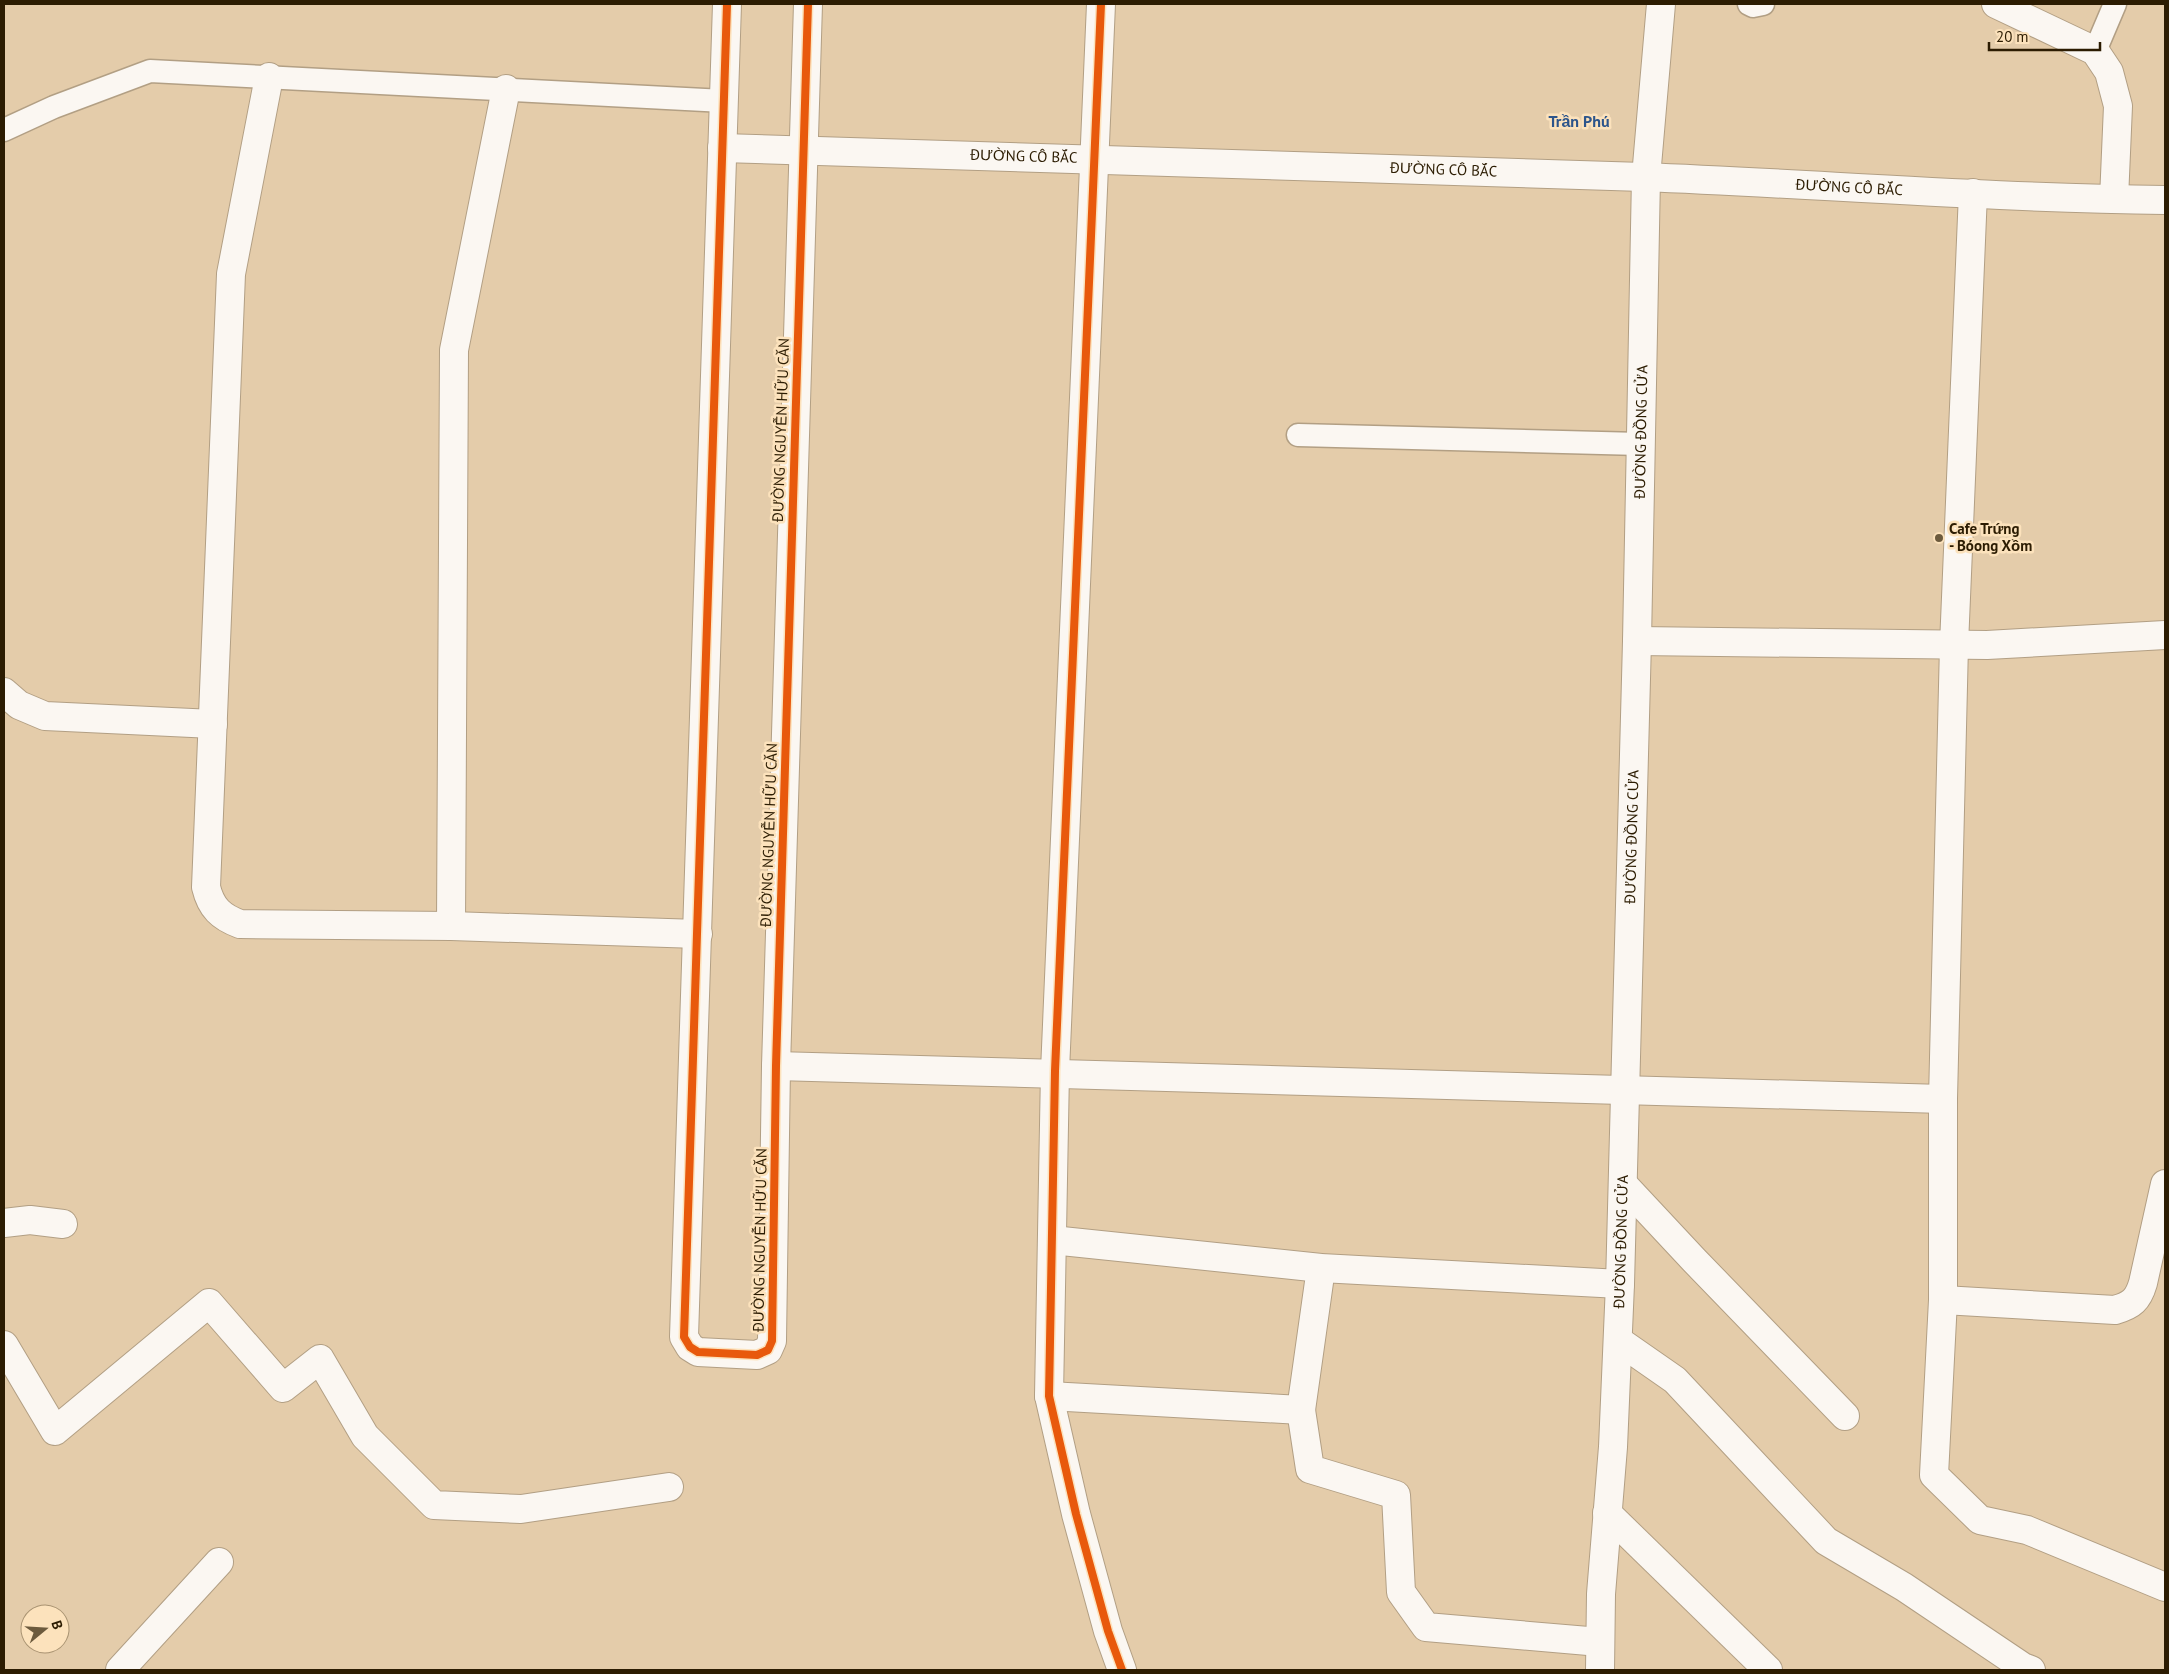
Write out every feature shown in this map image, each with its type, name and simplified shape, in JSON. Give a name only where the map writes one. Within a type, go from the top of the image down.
[{"type":"street","name":"ĐƯỜNG NGUYỄN HỮU CĂN","points":[[727,4],[684,1337],[690,1347],[698,1352],[757,1355],[768,1350],[772,1341],[776,1066],[808,4]]},
{"type":"street","points":[[1102,4],[1055,1072],[1049,1396],[1076,1514],[1108,1631],[1122,1670]]},
{"type":"street","name":"ĐƯỜNG ĐỒNG CỬA","points":[[1600,1670],[1601,1594],[1613,1447],[1619,1341],[1637,642],[1646,177],[1661,4]]},
{"type":"street","points":[[1996,4],[2095,51],[2109,72],[2118,106],[2114,199]]},
{"type":"street","points":[[269,77],[231,274],[206,887],[209,900],[226,919],[240,924],[452,926],[698,934]]},
{"type":"street","points":[[452,926],[454,350],[506,89]]},
{"type":"street","name":"ĐƯỜNG CÔ BẮC","points":[[722,148],[1095,157],[1646,177],[2165,200]]},
{"type":"street","points":[[1974,193],[1954,645],[1943,1099],[1943,1300],[1934,1476],[1980,1520],[2027,1530],[2165,1587]]},
{"type":"street","points":[[1637,642],[1987,646],[2165,635]]},
{"type":"street","points":[[4,692],[19,705],[46,716],[213,724]]},
{"type":"street","points":[[776,1066],[1625,1088],[1943,1099]]},
{"type":"street","points":[[1623,1184],[1846,1416]]},
{"type":"street","points":[[1943,1300],[2115,1310],[2132,1304],[2138,1297],[2143,1283],[2165,1184]]},
{"type":"street","points":[[4,1223],[30,1220],[63,1224]]},
{"type":"street","points":[[1052,1240],[1321,1268],[1620,1284]]},
{"type":"street","points":[[1321,1268],[1301,1410],[1310,1469],[1396,1495],[1401,1592],[1426,1626],[1600,1642]]},
{"type":"street","points":[[4,1345],[55,1431],[209,1303],[283,1388],[320,1359],[364,1436],[434,1505],[521,1509],[669,1487]]},
{"type":"street","points":[[1619,1341],[1675,1380],[1826,1541],[1904,1587],[2023,1667],[2031,1670]]},
{"type":"street","points":[[1049,1396],[1301,1410]]},
{"type":"street","points":[[1607,1513],[1768,1670]]},
{"type":"street","points":[[120,1670],[219,1562]]},
{"type":"lane","points":[[1749,4],[1753,6],[1763,4]]},
{"type":"lane","points":[[2095,51],[2114,4]]},
{"type":"lane","points":[[4,130],[62,104],[150,71],[724,101]]},
{"type":"lane","points":[[1298,435],[1640,444]]},
{"type":"cycle path","points":[[727,4],[684,1337],[690,1347],[698,1352],[757,1355],[768,1350],[772,1341],[776,1066],[808,4]]},
{"type":"cycle path","points":[[1101,4],[1055,1071],[1049,1396],[1076,1514],[1108,1631],[1122,1670]]},
{"type":"place","name":"Cafe Trứng - Bóong Xồm","points":[[1939,538]]},
{"type":"district","name":"Trần Phú","points":[[1579,121]]}]
